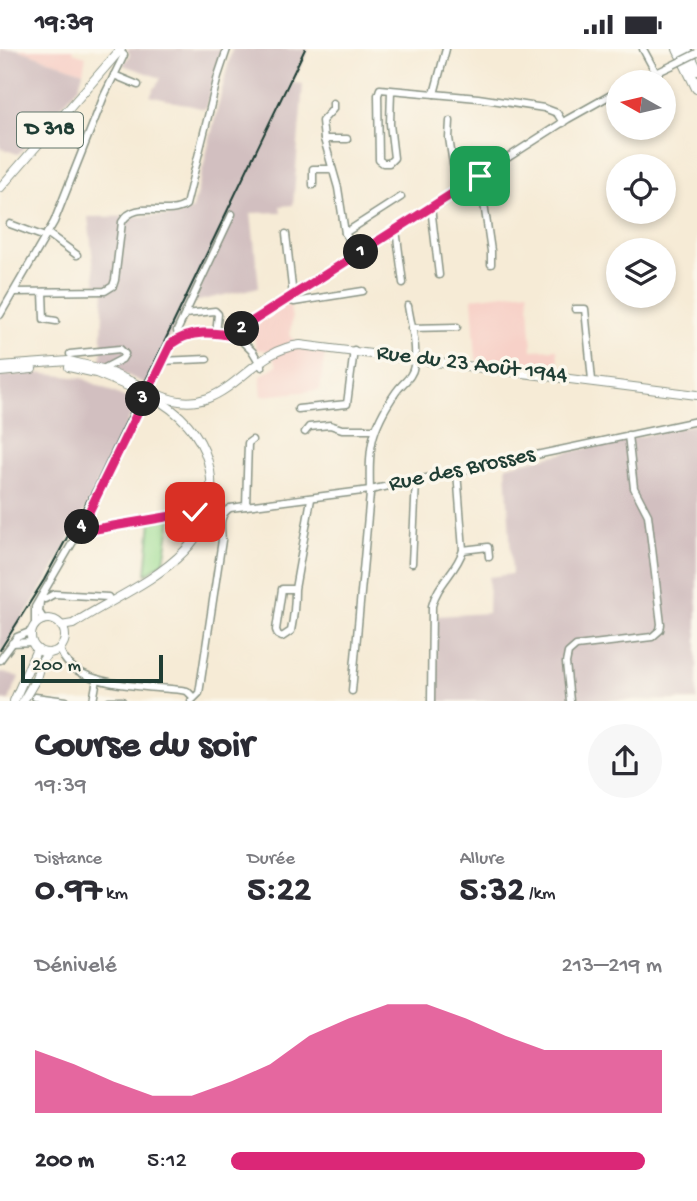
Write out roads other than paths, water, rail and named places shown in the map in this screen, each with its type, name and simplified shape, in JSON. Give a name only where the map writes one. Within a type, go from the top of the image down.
[{"type":"highway","points":[[678,49],[697,88]]},
{"type":"highway","points":[[686,49],[697,70]]},
{"type":"main road","name":"D 318","points":[[0,188],[120,50]]},
{"type":"main road","name":"Rue du 23 Août 1944","points":[[159,399],[181,402],[199,400],[229,387],[289,346],[313,345],[697,393]]},
{"type":"main road","points":[[0,366],[69,361],[99,371],[159,399],[180,416],[204,450],[211,487],[209,507],[203,525],[188,550],[172,564],[73,624],[61,626]]},
{"type":"main road","points":[[0,372],[69,367],[99,371]]},
{"type":"main road","points":[[14,701],[35,645],[34,629],[44,620],[55,621],[61,626],[64,639],[60,648],[48,653],[40,663],[36,679],[23,701]]},
{"type":"main road","points":[[35,645],[48,653]]},
{"type":"street","points":[[14,292],[105,291],[113,286],[125,216],[135,210],[175,210],[186,205],[227,49]]},
{"type":"street","points":[[435,94],[446,49]]},
{"type":"street","points":[[643,49],[654,70]]},
{"type":"street","points":[[0,315],[59,212],[103,96],[124,55],[120,50]]},
{"type":"street","points":[[662,70],[697,53]]},
{"type":"street","points":[[114,75],[138,85]]},
{"type":"street","points":[[391,90],[390,124],[394,158],[383,163],[379,160],[380,89],[391,90],[435,94],[548,109],[557,113],[563,123]]},
{"type":"street","points":[[238,337],[248,324],[606,98]]},
{"type":"street","points":[[333,103],[332,110],[322,121],[324,139],[338,188],[345,233],[358,254]]},
{"type":"street","points":[[450,121],[449,138],[457,190]]},
{"type":"street","points":[[324,139],[347,139]]},
{"type":"street","points":[[313,185],[313,169],[332,169]]},
{"type":"street","points":[[480,176],[491,264]]},
{"type":"street","points":[[345,233],[401,197]]},
{"type":"street","points":[[431,207],[439,275]]},
{"type":"street","points":[[179,338],[177,331],[232,215]]},
{"type":"street","points":[[10,224],[46,235],[77,255]]},
{"type":"street","points":[[394,231],[403,282]]},
{"type":"street","points":[[286,234],[290,298],[294,302],[363,291]]},
{"type":"street","points":[[43,292],[44,319]]},
{"type":"street","points":[[352,691],[370,490],[369,461],[374,429],[397,390],[411,375],[415,358],[408,306]]},
{"type":"street","points":[[575,309],[584,309],[592,380]]},
{"type":"street","points":[[185,314],[215,311],[218,314],[216,334]]},
{"type":"street","points":[[35,319],[56,321]]},
{"type":"street","points":[[411,328],[457,327]]},
{"type":"street","points":[[0,660],[17,637],[34,629],[35,607],[81,528],[166,350],[179,338],[191,334],[216,334],[238,337],[263,363]]},
{"type":"street","points":[[70,354],[120,349],[125,354],[122,359],[99,371]]},
{"type":"street","points":[[298,409],[347,404],[354,350]]},
{"type":"street","points":[[161,361],[207,359]]},
{"type":"street","name":"Rue des Brosses","points":[[192,699],[199,693],[222,540],[221,519],[226,510],[370,490],[697,421]]},
{"type":"street","points":[[306,432],[309,427],[330,425],[342,429],[374,429]]},
{"type":"street","points":[[570,701],[566,663],[568,653],[576,646],[652,637],[660,629],[648,515],[634,488],[628,435]]},
{"type":"street","points":[[246,506],[248,443],[252,440]]},
{"type":"street","points":[[431,701],[432,605],[436,592],[459,561],[463,549],[457,471]]},
{"type":"street","points":[[412,563],[416,481]]},
{"type":"street","points":[[295,589],[282,589],[276,630],[278,635],[282,636],[291,631],[297,600],[295,589],[311,499]]},
{"type":"street","points":[[81,528],[90,530],[195,512]]},
{"type":"street","points":[[463,549],[488,547],[489,557]]},
{"type":"street","points":[[41,598],[45,599],[54,594],[108,597],[110,600]]},
{"type":"street","points":[[41,598],[39,612],[44,620]]},
{"type":"street","points":[[12,643],[35,645]]},
{"type":"street","points":[[60,648],[68,664],[87,676],[187,691],[192,699]]},
{"type":"street","points":[[93,701],[97,679]]},
{"type":"street","points":[[35,697],[66,701]]},
{"type":"street","points":[[109,701],[122,701]]},
{"type":"railway","points":[[0,650],[44,580],[95,486],[305,49]]}]
